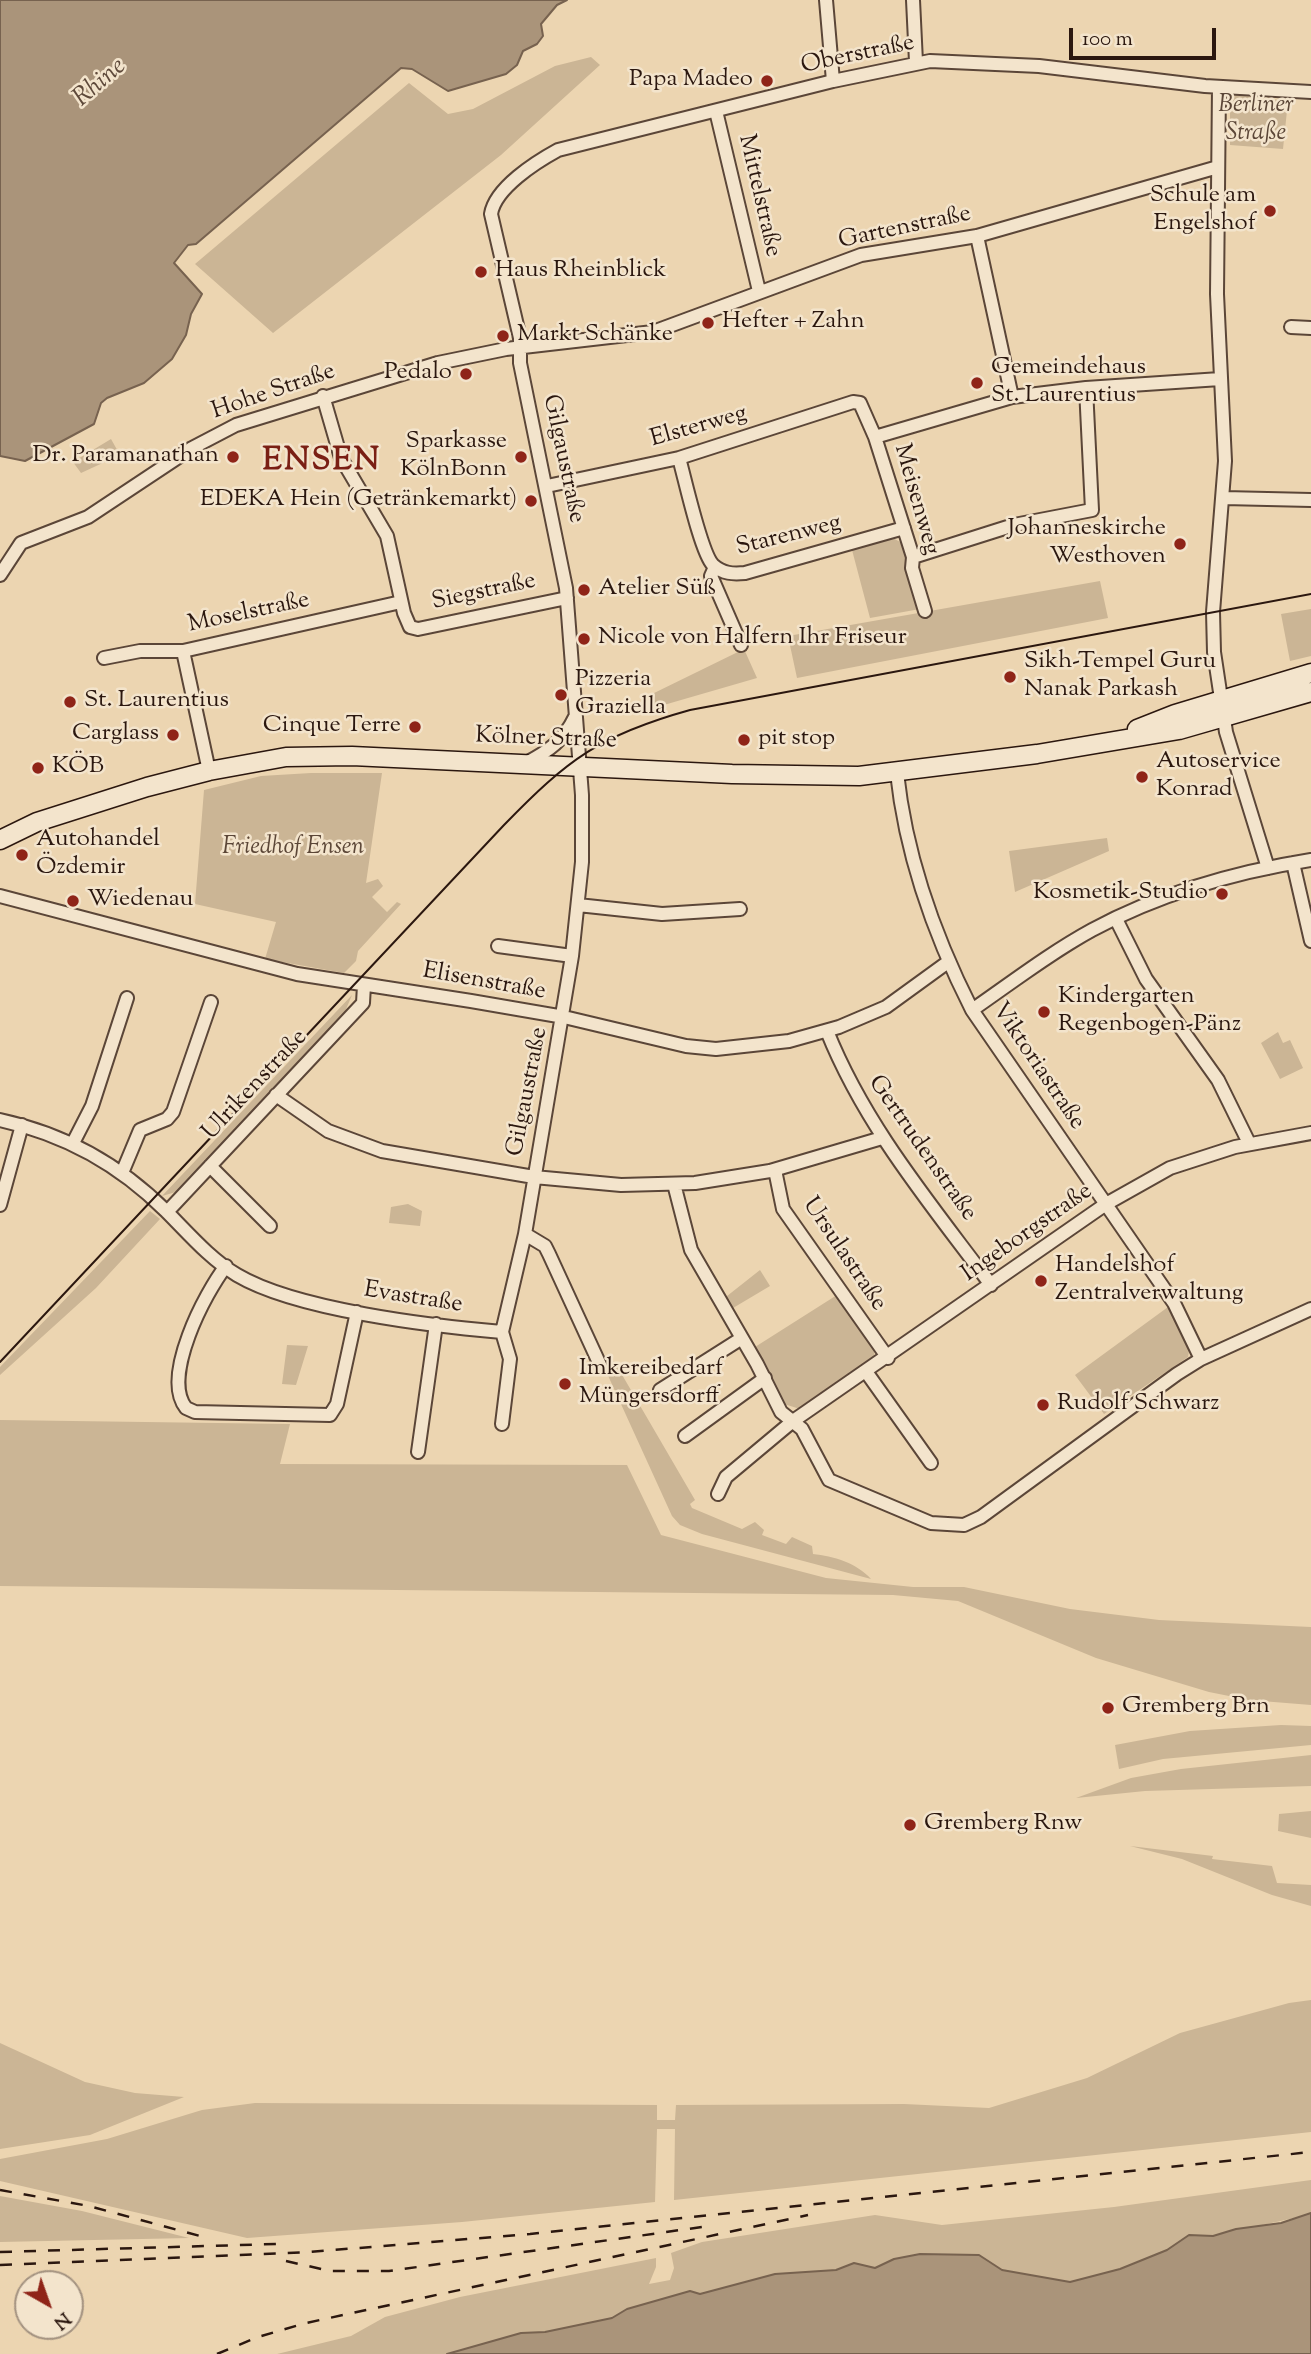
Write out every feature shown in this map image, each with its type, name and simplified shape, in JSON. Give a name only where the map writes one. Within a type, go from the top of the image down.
[{"type":"main road","name":"Kölner Straße","points":[[0,839],[88,804],[209,771],[299,757],[352,756],[821,777],[897,773],[1179,730],[1221,709],[1311,673]]},
{"type":"main road","name":"Kölner Straße","points":[[1221,709],[1311,692]]},
{"type":"street","points":[[826,0],[833,81]]},
{"type":"street","points":[[913,0],[916,62]]},
{"type":"street","name":"Oberstraße","points":[[491,214],[499,195],[558,150],[916,62],[1039,66],[1219,87],[1311,92]]},
{"type":"street","points":[[1219,87],[1217,294],[1225,433],[1224,498],[1213,612],[1221,709],[1268,868]]},
{"type":"street","name":"Mittelstraße","points":[[716,111],[759,291]]},
{"type":"street","name":"Gartenstraße","points":[[520,348],[653,332],[861,255],[977,236],[1218,167]]},
{"type":"street","name":"Gilgaustraße","points":[[491,214],[520,338],[520,363],[547,486],[567,597],[580,766],[582,862],[578,905],[564,1017],[525,1234]]},
{"type":"street","points":[[977,236],[1012,397]]},
{"type":"street","points":[[1291,327],[1311,328]]},
{"type":"street","name":"Hohe Straße","points":[[0,575],[21,543],[92,515],[212,436],[236,425],[323,396],[438,363],[520,348]]},
{"type":"street","points":[[875,437],[1012,397],[1086,388],[1220,379]]},
{"type":"street","points":[[913,557],[1014,525],[1092,510],[1086,388]]},
{"type":"street","points":[[323,396],[341,458],[387,536],[401,602]]},
{"type":"street","name":"Elsterweg","points":[[547,486],[679,458],[853,402],[860,403]]},
{"type":"street","name":"Meisenweg","points":[[860,403],[875,437],[904,528],[925,611]]},
{"type":"street","name":"Starenweg","points":[[679,458],[706,552],[715,567],[728,574],[745,573],[904,528]]},
{"type":"street","points":[[1224,498],[1311,500]]},
{"type":"street","points":[[715,567],[711,576],[741,645]]},
{"type":"street","name":"Siegstraße","points":[[401,602],[411,627],[418,629],[567,597]]},
{"type":"street","name":"Moselstraße","points":[[104,658],[140,651],[183,651],[401,602]]},
{"type":"street","points":[[183,651],[209,771]]},
{"type":"street","points":[[526,764],[556,745],[568,733],[575,716]]},
{"type":"street","name":"Viktoriastraße","points":[[897,773],[901,809],[915,869],[948,962],[972,1010],[993,1045],[1174,1303],[1201,1359]]},
{"type":"street","points":[[972,1010],[1060,949],[1116,919],[1198,886],[1311,860]]},
{"type":"street","points":[[1293,863],[1311,941]]},
{"type":"street","name":"Elisenstraße","points":[[0,895],[297,974],[564,1017],[686,1046],[716,1049],[789,1041],[827,1031],[886,1007],[948,962]]},
{"type":"street","points":[[578,905],[662,914],[740,909]]},
{"type":"street","points":[[1116,919],[1146,979],[1218,1080],[1249,1143]]},
{"type":"street","points":[[498,946],[572,956]]},
{"type":"street","name":"Ulrikenstraße","points":[[167,1212],[363,1003],[363,985]]},
{"type":"street","points":[[73,1143],[92,1106],[127,998]]},
{"type":"street","points":[[122,1173],[140,1130],[167,1119],[173,1111],[211,1002]]},
{"type":"street","name":"Gertrudenstraße","points":[[827,1031],[856,1097],[882,1138],[991,1284]]},
{"type":"street","points":[[276,1096],[328,1132],[382,1151],[534,1177],[621,1185],[674,1184],[775,1170],[882,1138]]},
{"type":"street","name":"Evastraße","points":[[0,1120],[73,1143],[122,1173],[226,1266],[267,1289],[357,1312],[502,1332]]},
{"type":"street","points":[[0,1205],[22,1125]]},
{"type":"street","name":"Ingeborgstraße","points":[[718,1494],[726,1477],[793,1421],[867,1373],[1106,1204],[1170,1168],[1249,1143],[1311,1133]]},
{"type":"street","points":[[210,1166],[270,1226]]},
{"type":"street","name":"Ursulastraße","points":[[775,1170],[783,1209],[888,1358]]},
{"type":"street","points":[[674,1184],[691,1250],[765,1378],[781,1412],[802,1429],[829,1480],[931,1523],[964,1525],[981,1517],[1144,1396],[1201,1359],[1311,1309]]},
{"type":"street","points":[[502,1424],[510,1359],[502,1332],[525,1234],[540,1242],[550,1254],[601,1367]]},
{"type":"street","points":[[226,1266],[203,1300],[187,1338],[179,1382],[181,1403],[186,1408],[203,1413],[290,1412],[330,1415],[337,1404],[357,1312]]},
{"type":"street","points":[[418,1452],[436,1324]]},
{"type":"street","points":[[660,1390],[742,1338]]},
{"type":"street","points":[[867,1373],[931,1463]]},
{"type":"street","points":[[685,1436],[765,1378]]},
{"type":"green space","points":[[591,57],[600,65],[501,155],[273,333],[195,264],[409,83],[448,114],[473,109],[555,66]]},
{"type":"green space","name":"Berliner Straße","points":[[1236,95],[1288,101],[1283,149],[1230,145],[1230,100]]},
{"type":"green space","points":[[111,439],[120,455],[81,473],[73,462]]},
{"type":"green space","points":[[893,538],[902,543],[922,606],[920,609],[870,618],[852,550]]},
{"type":"green space","points":[[1100,581],[1108,618],[797,678],[788,636]]},
{"type":"green space","points":[[1311,609],[1311,656],[1290,661],[1281,614]]},
{"type":"green space","points":[[744,649],[757,678],[650,709],[648,696]]},
{"type":"green space","name":"Friedhof Ensen","points":[[382,773],[366,883],[378,879],[383,886],[372,897],[387,912],[397,902],[401,904],[358,951],[356,961],[344,973],[265,959],[276,922],[195,904],[204,790],[261,776]]},
{"type":"green space","points":[[1107,838],[1109,851],[1015,892],[1009,851]]},
{"type":"green space","points":[[352,995],[344,1014],[176,1192],[162,1196]]},
{"type":"green space","points":[[1278,1032],[1283,1043],[1290,1040],[1303,1068],[1280,1079],[1261,1043]]},
{"type":"green space","points":[[408,1204],[422,1211],[420,1226],[389,1223],[391,1207]]},
{"type":"green space","points":[[150,1211],[160,1219],[96,1288],[0,1375],[0,1367]]},
{"type":"green space","points":[[760,1270],[770,1286],[728,1311],[722,1300]]},
{"type":"green space","points":[[837,1295],[875,1349],[873,1361],[800,1409],[784,1404],[755,1347]]},
{"type":"green space","points":[[1168,1307],[1189,1351],[1188,1357],[1104,1414],[1075,1375]]},
{"type":"green space","points":[[287,1345],[308,1346],[296,1385],[282,1384]]},
{"type":"green space","points":[[614,1361],[695,1500],[690,1504],[692,1508],[742,1529],[755,1522],[764,1530],[762,1535],[786,1544],[792,1537],[812,1546],[813,1554],[844,1561],[871,1579],[702,1534],[680,1525],[672,1516],[605,1369]]},
{"type":"green space","points":[[0,1420],[290,1424],[280,1464],[627,1465],[661,1535],[826,1578],[913,1587],[964,1587],[1070,1609],[1159,1620],[1311,1627],[1311,1705],[1249,1700],[1209,1692],[1096,1658],[958,1601],[893,1595],[0,1586]]},
{"type":"green space","points":[[1281,1725],[1311,1726],[1311,1745],[1163,1759],[1119,1769],[1115,1745],[1190,1731]]},
{"type":"green space","points":[[1311,1755],[1311,1786],[1145,1791],[1076,1798],[1131,1778],[1181,1769]]},
{"type":"green space","points":[[1311,1811],[1311,1838],[1278,1831],[1279,1814]]},
{"type":"green space","points":[[1130,1846],[1272,1866],[1277,1883],[1311,1885],[1311,1906],[1272,1895],[1182,1859]]},
{"type":"green space","points":[[1311,2000],[1311,2132],[674,2200],[675,2129],[657,2129],[655,2202],[462,2222],[247,2238],[0,2181],[0,2159],[107,2139],[202,2110],[255,2103],[657,2105],[657,2120],[675,2120],[676,2105],[904,2104],[989,2108],[1087,2078],[1180,2033],[1289,2003]]},
{"type":"green space","points":[[0,2043],[85,2082],[135,2093],[184,2097],[90,2135],[0,2149]]},
{"type":"green space","points":[[1311,2180],[1311,2213],[1308,2215],[1212,2236],[1189,2235],[1167,2250],[1120,2269],[1070,2282],[1002,2270],[979,2255],[920,2254],[895,2259],[875,2268],[854,2263],[836,2270],[775,2274],[700,2294],[682,2293],[612,2318],[545,2332],[521,2333],[447,2354],[277,2354],[351,2336],[385,2317],[460,2297],[656,2258],[656,2267],[649,2284],[670,2280],[674,2268],[671,2253],[702,2242],[875,2215],[942,2225],[1114,2207]]},
{"type":"green space","points":[[0,2196],[82,2211],[189,2238],[0,2242]]},
{"type":"water","name":"Rhine","points":[[0,0],[567,0],[557,5],[541,24],[543,36],[537,44],[523,51],[517,65],[506,74],[448,91],[412,69],[401,68],[196,244],[188,245],[174,263],[202,294],[191,314],[186,335],[172,359],[144,383],[101,403],[94,424],[25,461],[0,456]]},
{"type":"water","points":[[1311,2213],[1311,2354],[447,2354],[521,2333],[545,2332],[612,2318],[627,2309],[690,2291],[700,2294],[775,2274],[836,2270],[854,2263],[875,2268],[894,2259],[920,2254],[979,2255],[1002,2270],[1070,2282],[1120,2269],[1167,2250],[1189,2235],[1213,2236],[1236,2229],[1281,2223]]},
{"type":"tram line","points":[[0,1362],[504,825],[547,783],[587,752],[632,729],[690,710],[1311,594]]},
{"type":"railway","points":[[0,2265],[309,2252],[530,2234],[1311,2152]]},
{"type":"railway","points":[[0,2190],[89,2206],[200,2236]]},
{"type":"railway","points":[[217,2354],[258,2337],[306,2323],[808,2215]]},
{"type":"railway","points":[[286,2261],[330,2271],[389,2271],[709,2226]]},
{"type":"railway","points":[[0,2252],[276,2244]]},
{"type":"place","name":"Papa Madeo","points":[[767,81]]},
{"type":"place","name":"Schule am Engelshof","points":[[1270,211]]},
{"type":"place","name":"Haus Rheinblick","points":[[481,272]]},
{"type":"place","name":"Hefter + Zahn","points":[[708,323]]},
{"type":"place","name":"Markt Schänke","points":[[503,336]]},
{"type":"place","name":"Pedalo","points":[[466,374]]},
{"type":"place","name":"Gemeindehaus St. Laurentius","points":[[977,383]]},
{"type":"place","name":"Dr. Paramanathan","points":[[233,457]]},
{"type":"place","name":"Sparkasse KölnBonn","points":[[521,457]]},
{"type":"place","name":"EDEKA Hein (Getränkemarkt)","points":[[531,501]]},
{"type":"place","name":"Johanneskirche Westhoven","points":[[1180,544]]},
{"type":"place","name":"Atelier Süß","points":[[584,590]]},
{"type":"place","name":"Nicole von Halfern Ihr Friseur","points":[[584,639]]},
{"type":"place","name":"Sikh-Tempel Guru Nanak Parkash","points":[[1010,677]]},
{"type":"place","name":"Pizzeria Graziella","points":[[561,695]]},
{"type":"place","name":"St. Laurentius","points":[[70,702]]},
{"type":"place","name":"Cinque Terre","points":[[415,727]]},
{"type":"place","name":"Carglass","points":[[173,735]]},
{"type":"place","name":"pit stop","points":[[744,740]]},
{"type":"place","name":"KÖB","points":[[38,768]]},
{"type":"place","name":"Autoservice Konrad","points":[[1142,777]]},
{"type":"place","name":"Autohandel Özdemir","points":[[22,855]]},
{"type":"place","name":"Kosmetik-Studio","points":[[1222,894]]},
{"type":"place","name":"Wiedenau","points":[[73,901]]},
{"type":"place","name":"Kindergarten Regenbogen-Pänz","points":[[1044,1012]]},
{"type":"place","name":"Handelshof Zentralverwaltung","points":[[1041,1281]]},
{"type":"place","name":"Imkereibedarf Müngersdorff","points":[[565,1384]]},
{"type":"place","name":"Rudolf Schwarz","points":[[1043,1405]]},
{"type":"place","name":"Gremberg Brn","points":[[1108,1708]]},
{"type":"place","name":"Gremberg Rnw","points":[[910,1825]]},
{"type":"district","name":"ENSEN","points":[[322,464]]}]
